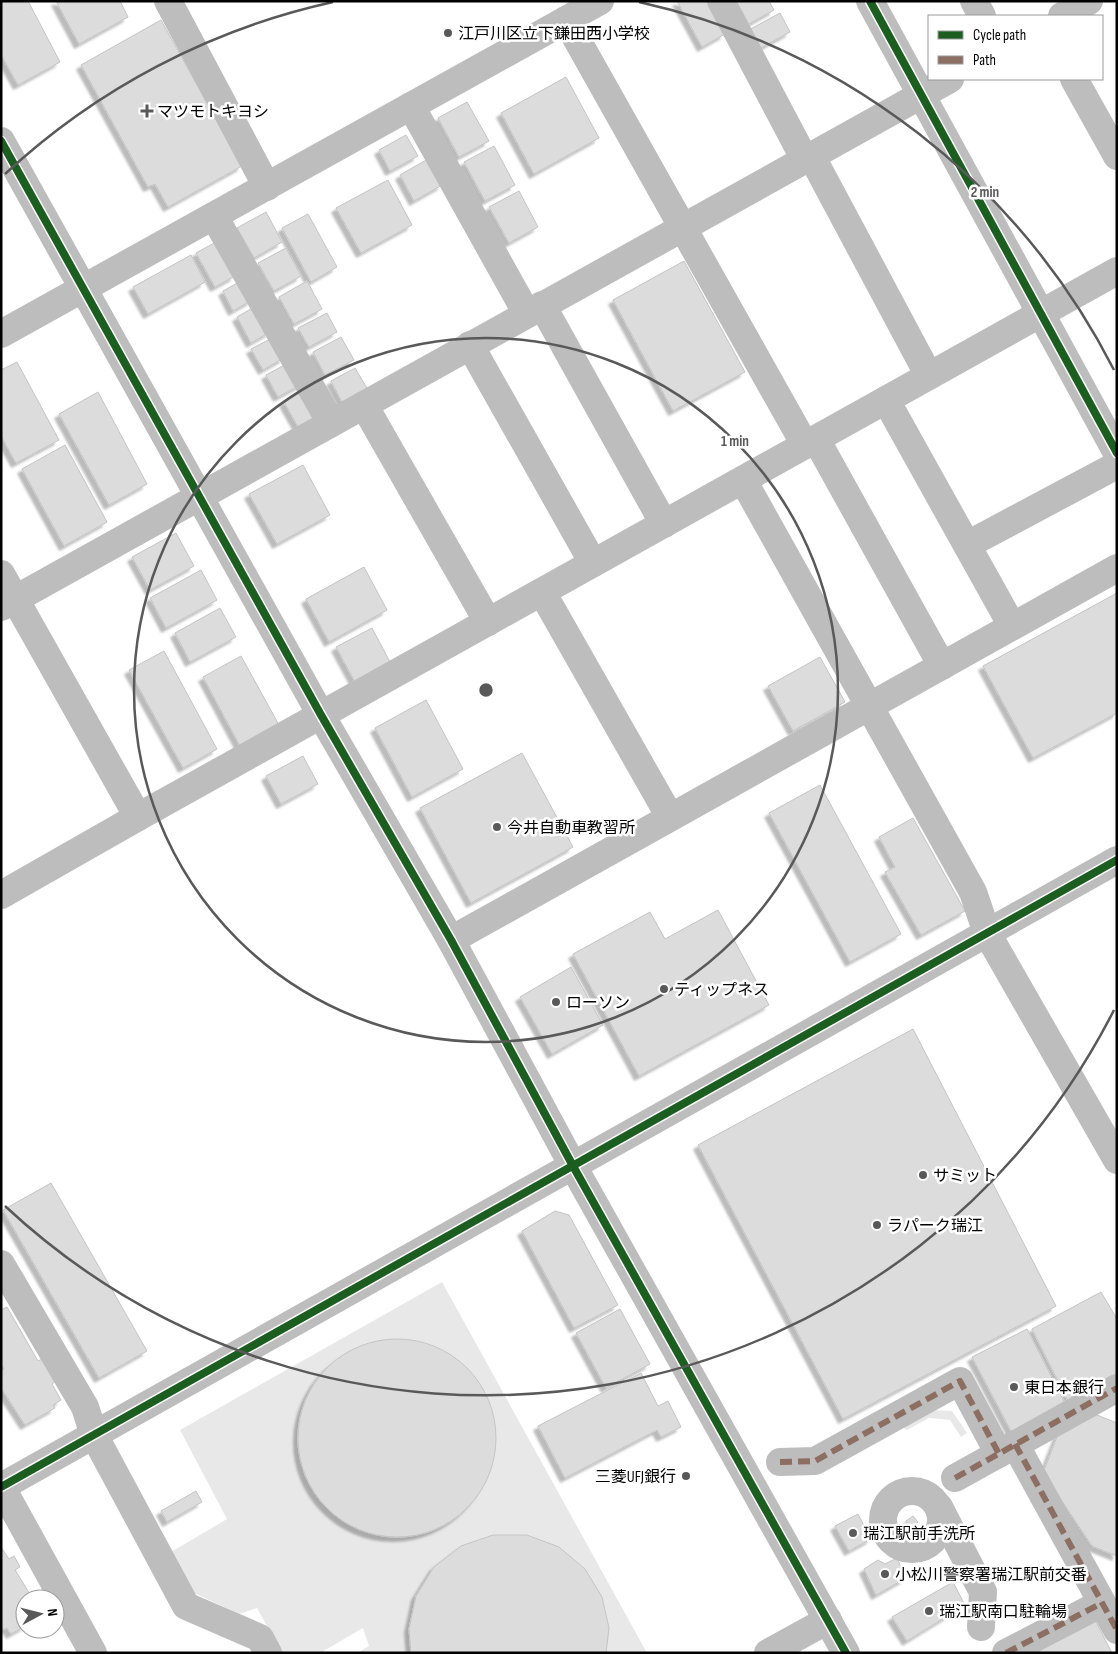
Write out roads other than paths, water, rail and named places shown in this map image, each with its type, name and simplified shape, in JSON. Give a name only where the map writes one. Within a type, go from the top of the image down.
[{"type":"street","points":[[168,1],[267,186]]},
{"type":"street","points":[[1,334],[600,1]]},
{"type":"street","points":[[721,1],[929,376]]},
{"type":"street","points":[[870,1],[1117,453]]},
{"type":"street","points":[[974,1],[981,15]]},
{"type":"street","points":[[1064,15],[1089,1]]},
{"type":"street","points":[[566,20],[682,228],[811,442],[942,666]]},
{"type":"street","points":[[8,603],[948,80]]},
{"type":"street","points":[[1075,80],[1117,156]]},
{"type":"street","points":[[411,106],[664,524]]},
{"type":"street","points":[[1,142],[321,715],[451,940],[573,1166],[846,1653]]},
{"type":"street","points":[[214,216],[331,423]]},
{"type":"street","points":[[1,895],[1117,271]]},
{"type":"street","points":[[470,345],[593,563]]},
{"type":"street","points":[[886,400],[1012,626]]},
{"type":"street","points":[[364,405],[488,622]]},
{"type":"street","points":[[967,545],[1117,465]]},
{"type":"street","points":[[743,480],[973,892],[987,933],[1117,1160]]},
{"type":"street","points":[[451,940],[1117,568]]},
{"type":"street","points":[[1,574],[8,603],[138,817]]},
{"type":"street","points":[[542,592],[670,818]]},
{"type":"street","points":[[93,1653],[1,1487],[1117,860]]},
{"type":"street","points":[[1,1264],[85,1407],[94,1434],[186,1606],[260,1638],[268,1653]]},
{"type":"street","points":[[780,1462],[815,1461],[960,1381],[1007,1449],[1117,1630]]},
{"type":"street","points":[[955,1478],[1117,1388]]},
{"type":"street","points":[[938,1506],[941,1514],[941,1524],[933,1540],[926,1545],[917,1548],[900,1546],[887,1533],[884,1513],[888,1504],[890,1486],[904,1492],[914,1490],[924,1492],[932,1498],[938,1506],[983,1592],[981,1627]]},
{"type":"street","points":[[1006,1653],[1102,1603]]},
{"type":"street","points":[[768,1653],[828,1620]]},
{"type":"place","name":"江戸川区立下鎌田西小学校","points":[[448,33]]},
{"type":"place","name":"マツモトキヨシ","points":[[147,111]]},
{"type":"place","name":"今井自動車教習所","points":[[497,827]]},
{"type":"place","name":"ティップネス","points":[[664,989]]},
{"type":"place","name":"ローソン","points":[[556,1002]]},
{"type":"place","name":"サミット","points":[[923,1175]]},
{"type":"place","name":"ラパーク瑞江","points":[[877,1225]]},
{"type":"place","name":"東日本銀行","points":[[1014,1387]]},
{"type":"place","name":"三菱UFJ銀行","points":[[686,1476]]},
{"type":"place","name":"瑞江駅前手洗所","points":[[853,1533]]},
{"type":"place","name":"小松川警察署瑞江駅前交番","points":[[885,1574]]},
{"type":"place","name":"瑞江駅南口駐輪場","points":[[929,1611]]}]
